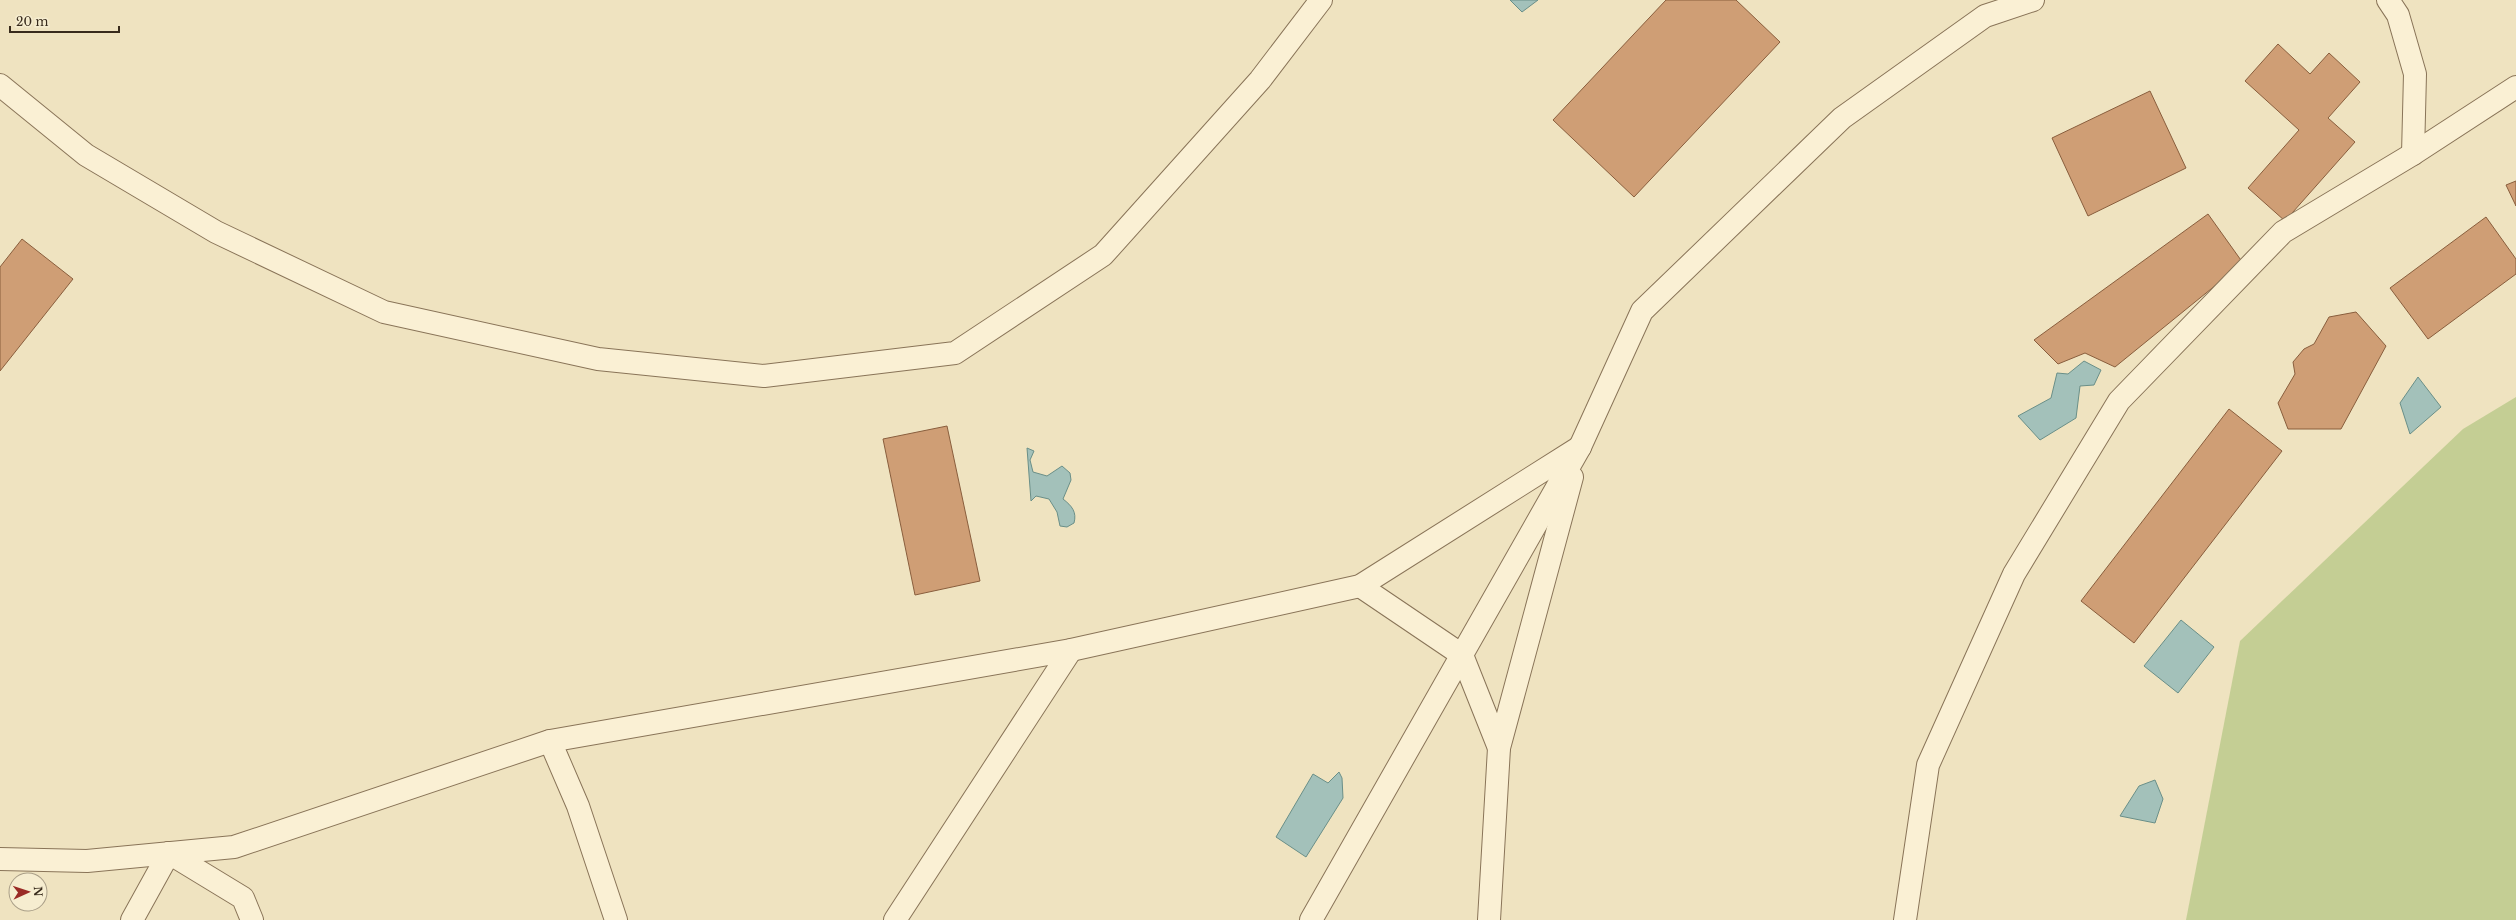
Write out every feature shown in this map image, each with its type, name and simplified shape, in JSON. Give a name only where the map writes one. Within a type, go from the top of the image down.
[{"type":"street","points":[[0,85],[11,104],[86,154],[216,232],[384,312],[598,359],[764,376],[955,353],[1103,255],[1260,80],[1321,0]]},
{"type":"street","points":[[1311,920],[1580,447],[1642,311],[1842,118],[1985,16],[2033,0]]},
{"type":"street","points":[[2388,0],[2398,15],[2415,74],[2413,154]]},
{"type":"street","points":[[1905,920],[1928,765],[2014,574],[2119,401],[2283,232],[2413,154],[2516,87]]},
{"type":"street","points":[[0,859],[87,861],[234,847],[550,741],[1071,650],[1360,586],[1580,447]]},
{"type":"street","points":[[1489,920],[1499,748],[1580,447]]},
{"type":"street","points":[[1360,586],[1462,654],[1499,748]]},
{"type":"street","points":[[895,920],[1071,650]]},
{"type":"street","points":[[550,741],[578,806],[616,920]]},
{"type":"street","points":[[132,920],[169,854]]},
{"type":"street","points":[[169,854],[243,898],[252,920]]},
{"type":"green space","points":[[2516,397],[2516,920],[2186,920],[2240,641],[2463,429]]},
{"type":"water","points":[[1510,0],[1538,0],[1522,12]]},
{"type":"water","points":[[2084,361],[2101,370],[2094,385],[2080,386],[2076,418],[2040,440],[2018,416],[2051,398],[2057,373],[2068,374]]},
{"type":"water","points":[[2418,377],[2441,407],[2410,434],[2400,403]]},
{"type":"water","points":[[1027,448],[1034,451],[1030,460],[1033,472],[1047,476],[1062,466],[1070,473],[1071,480],[1063,499],[1073,510],[1075,519],[1074,523],[1067,527],[1060,526],[1057,512],[1049,499],[1036,496],[1031,501]]},
{"type":"water","points":[[2181,620],[2214,647],[2178,693],[2144,666]]},
{"type":"water","points":[[1339,772],[1342,778],[1343,798],[1306,857],[1276,837],[1313,774],[1328,783]]},
{"type":"water","points":[[2155,780],[2163,799],[2155,823],[2120,816],[2139,786]]},
{"type":"building","points":[[1666,0],[1736,0],[1780,42],[1634,197],[1553,120]]},
{"type":"building","points":[[2278,44],[2310,74],[2329,53],[2360,82],[2328,118],[2355,142],[2285,221],[2248,188],[2299,130],[2245,81]]},
{"type":"building","points":[[2150,91],[2186,168],[2088,216],[2052,138]]},
{"type":"building","points":[[2516,181],[2516,206],[2506,185]]},
{"type":"building","points":[[2208,214],[2243,263],[2115,367],[2085,353],[2058,364],[2034,340]]},
{"type":"building","points":[[2486,217],[2516,259],[2516,274],[2428,339],[2390,288]]},
{"type":"building","points":[[22,239],[73,279],[0,371],[0,267]]},
{"type":"building","points":[[2356,312],[2386,346],[2341,429],[2288,429],[2278,403],[2295,374],[2293,362],[2304,349],[2314,344],[2329,317]]},
{"type":"building","points":[[2229,409],[2282,451],[2134,643],[2081,601]]},
{"type":"building","points":[[947,426],[980,581],[915,595],[883,439]]}]
